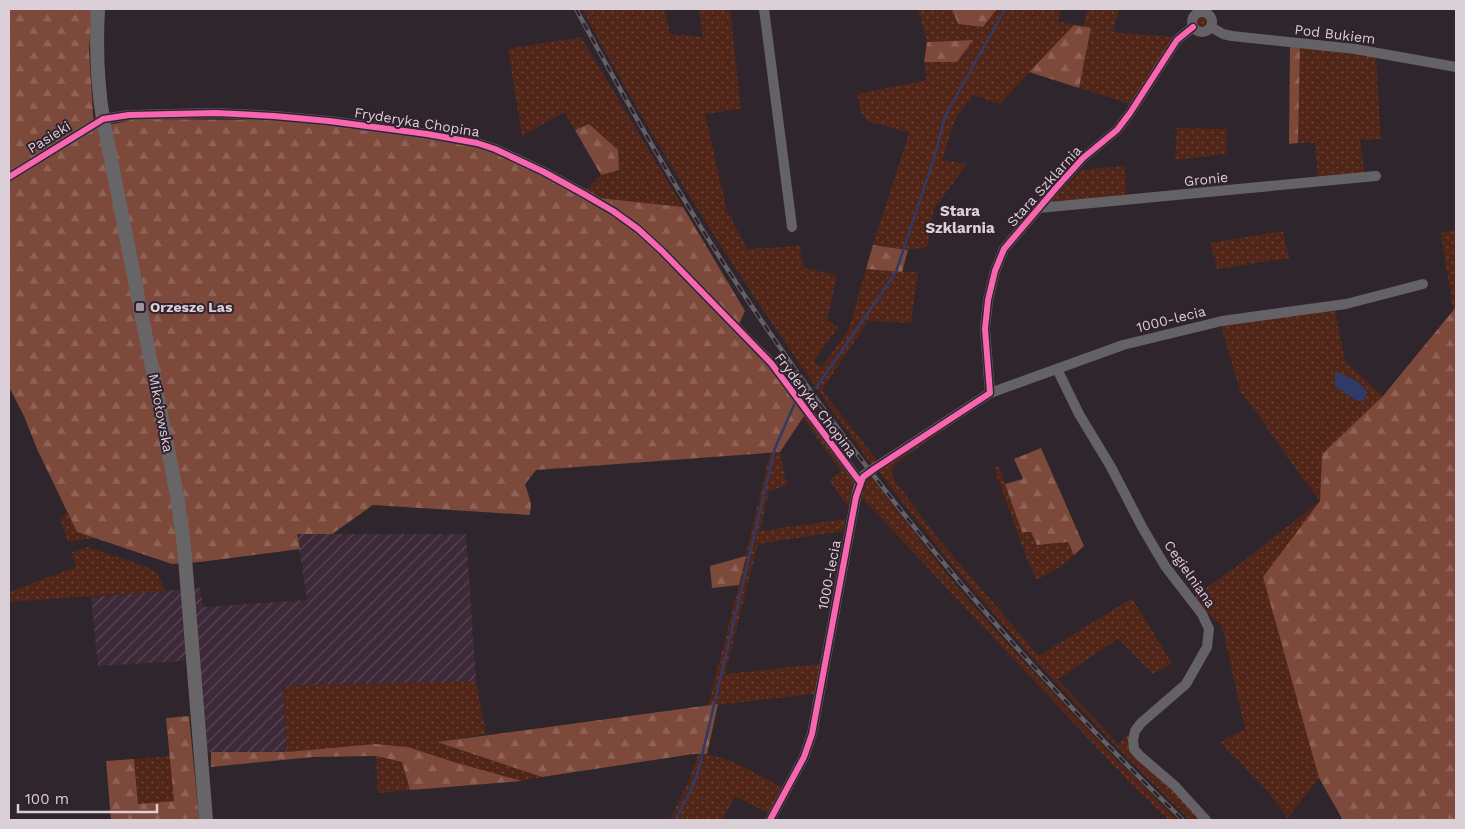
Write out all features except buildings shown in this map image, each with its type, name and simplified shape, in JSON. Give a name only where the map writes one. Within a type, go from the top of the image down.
[{"type":"main road","name":"Mikołowska","points":[[98,9],[97,63],[103,119],[177,495],[184,546],[206,820]]},
{"type":"street","points":[[764,9],[792,227]]},
{"type":"street","points":[[1204,11],[1211,18],[1211,27],[1204,32],[1198,31],[1193,27],[1192,21],[1195,16],[1204,11]]},
{"type":"street","name":"Stara Szklarnia","points":[[990,393],[985,329],[988,300],[995,271],[1004,249],[1083,158],[1117,130],[1130,114],[1177,40],[1193,27]]},
{"type":"street","name":"Pod Bukiem","points":[[1211,27],[1223,34],[1232,36],[1356,49],[1456,67]]},
{"type":"street","name":"Fryderyka Chopina","points":[[103,119],[129,115],[216,113],[329,121],[427,134],[477,143],[528,164],[613,211],[638,229],[662,251],[771,363],[860,482]]},
{"type":"street","name":"Pasieki","points":[[9,177],[103,119]]},
{"type":"street","name":"Gronie","points":[[1039,208],[1376,176]]},
{"type":"street","name":"1000-lecia","points":[[770,820],[804,757],[812,734],[860,482],[864,475],[990,393],[1123,345],[1181,330],[1232,320],[1346,304],[1423,284]]},
{"type":"street","name":"Cegielniana","points":[[1056,369],[1079,414],[1111,467],[1161,559],[1202,614],[1209,629],[1206,647],[1186,684],[1141,723],[1135,731],[1132,740],[1134,749],[1140,756],[1174,786],[1206,820]]},
{"type":"shaded area","points":[[582,9],[665,9],[670,34],[703,37],[699,9],[730,9],[741,109],[705,114],[727,211],[747,249],[800,246],[803,267],[837,276],[827,320],[838,327],[814,361],[821,368],[849,329],[866,269],[918,272],[911,323],[868,321],[822,390],[878,461],[872,465],[802,368],[709,227],[631,98]]},
{"type":"shaded area","points":[[918,9],[952,9],[958,24],[983,27],[997,9],[1061,9],[1058,21],[1074,25],[1000,104],[973,95],[955,119],[942,160],[967,164],[934,209],[927,247],[908,250],[873,245],[909,133],[868,121],[861,113],[857,94],[927,80],[924,62],[957,62],[972,40],[927,42]]},
{"type":"shaded area","points":[[1087,9],[1119,9],[1113,32],[1175,37],[1130,104],[1079,88],[1091,29],[1083,27]]},
{"type":"shaded area","points":[[1202,15],[1207,17],[1209,22],[1207,27],[1202,29],[1197,27],[1195,22],[1197,17]]},
{"type":"shaded area","points":[[581,37],[683,207],[580,196],[601,175],[619,170],[589,124],[575,130],[564,112],[522,136],[508,49]]},
{"type":"shaded area","points":[[1300,48],[1376,57],[1381,139],[1360,140],[1365,174],[1318,179],[1315,143],[1298,143]]},
{"type":"shaded area","points":[[1177,128],[1227,129],[1226,154],[1175,160]]},
{"type":"shaded area","points":[[1125,166],[1127,198],[1055,204],[1051,201],[1082,170]]},
{"type":"shaded area","points":[[1456,230],[1456,307],[1453,310],[1441,233]]},
{"type":"shaded area","points":[[1283,231],[1289,258],[1217,269],[1210,243]]},
{"type":"shaded area","points":[[1335,310],[1345,361],[1383,396],[1322,454],[1320,501],[1241,393],[1221,326]]},
{"type":"shaded area","points":[[972,410],[894,465],[892,472],[894,479],[936,536],[1039,656],[1132,598],[1172,663],[1153,674],[1118,639],[1058,679],[1118,744],[1128,735],[1159,776],[1203,820],[1190,820],[1067,695],[951,563],[878,470]]},
{"type":"shaded area","points":[[804,416],[852,480],[853,486],[848,507],[829,480],[841,471],[803,419]]},
{"type":"shaded area","points":[[780,452],[787,485],[769,491],[760,531],[846,519],[843,531],[758,544],[725,674],[820,664],[814,694],[708,706],[770,453]]},
{"type":"shaded area","points":[[999,466],[1022,532],[1031,532],[1037,545],[1068,542],[1074,555],[1063,565],[1037,580],[1028,562],[994,468]]},
{"type":"shaded area","points":[[871,477],[937,562],[986,620],[1066,707],[1178,820],[1169,820],[1132,785],[861,497],[865,483]]},
{"type":"shaded area","points":[[1320,501],[1263,577],[1319,778],[1288,818],[1268,792],[1220,742],[1245,729],[1222,626],[1193,597],[1240,564]]},
{"type":"shaded area","points":[[68,513],[77,532],[96,538],[68,542],[60,518]]},
{"type":"shaded area","points":[[297,534],[466,534],[476,681],[283,686],[287,752],[205,752],[200,660],[98,666],[91,597],[200,588],[203,607],[307,600]]},
{"type":"shaded area","points":[[87,547],[157,572],[165,591],[9,602],[9,592],[76,567],[72,552]]},
{"type":"shaded area","points":[[476,681],[486,734],[438,742],[542,777],[522,781],[408,747],[375,744],[287,752],[283,686]]},
{"type":"shaded area","points":[[698,754],[720,757],[782,787],[769,814],[735,796],[723,820],[670,820],[690,778]]},
{"type":"shaded area","points":[[170,756],[175,801],[138,804],[134,759]]},
{"type":"shaded area","points":[[376,756],[402,762],[410,790],[378,793]]},
{"type":"green space","points":[[9,9],[92,9],[89,51],[94,128],[136,119],[272,120],[329,125],[458,142],[494,152],[580,196],[683,207],[745,311],[736,331],[768,365],[804,416],[780,452],[536,470],[525,484],[531,503],[530,515],[373,505],[332,534],[297,534],[300,549],[172,564],[77,532],[9,387]]},
{"type":"green space","points":[[952,9],[997,9],[983,27],[958,24]]},
{"type":"green space","points":[[1074,25],[1091,28],[1079,88],[1029,72]]},
{"type":"green space","points":[[973,40],[957,62],[924,62],[927,42]]},
{"type":"green space","points":[[1290,47],[1300,48],[1298,143],[1289,144]]},
{"type":"green space","points":[[589,124],[618,150],[619,170],[601,175],[575,130]]},
{"type":"green space","points":[[873,245],[908,250],[902,272],[866,269]]},
{"type":"green space","points":[[1456,307],[1456,820],[1343,820],[1319,778],[1263,577],[1320,501],[1322,454],[1383,396]]},
{"type":"green space","points":[[1041,448],[1084,546],[1074,555],[1068,542],[1037,545],[1031,532],[1022,532],[1005,484],[1023,479],[1014,459]]},
{"type":"green space","points":[[746,556],[739,585],[712,588],[710,566]]},
{"type":"green space","points":[[718,704],[707,754],[693,754],[542,777],[437,742]]},
{"type":"green space","points":[[189,716],[199,820],[111,820],[106,761],[134,759],[138,804],[174,801],[166,718]]},
{"type":"green space","points":[[375,744],[408,747],[522,781],[410,790],[402,762],[376,756],[313,757],[211,767],[211,752],[287,752]]},
{"type":"water","points":[[1337,372],[1354,379],[1361,385],[1367,392],[1364,401],[1355,400],[1335,386],[1335,373]]},
{"type":"waterway","points":[[816,388],[896,272],[936,152],[945,116],[1005,9]]},
{"type":"waterway","points":[[803,398],[808,394]]},
{"type":"waterway","points":[[675,820],[693,786],[699,768],[775,448],[795,403]]},
{"type":"railway","points":[[576,9],[647,136],[722,261],[772,336],[825,410],[936,554],[995,623],[1056,691],[1183,820]]},
{"type":"cycle path","points":[[770,820],[804,757],[812,734],[856,497],[863,477],[990,393],[985,329],[988,300],[995,271],[1004,249],[1083,158],[1117,130],[1177,40],[1193,27]]},
{"type":"cycle path","points":[[9,177],[103,119],[129,115],[216,113],[329,121],[427,134],[477,143],[495,149],[544,172],[582,193],[613,211],[638,229],[662,251],[771,363],[860,482]]},
{"type":"place","name":"Orzesze Las","points":[[140,307]]},
{"type":"district","name":"Stara Szklarnia","points":[[960,220]]}]
